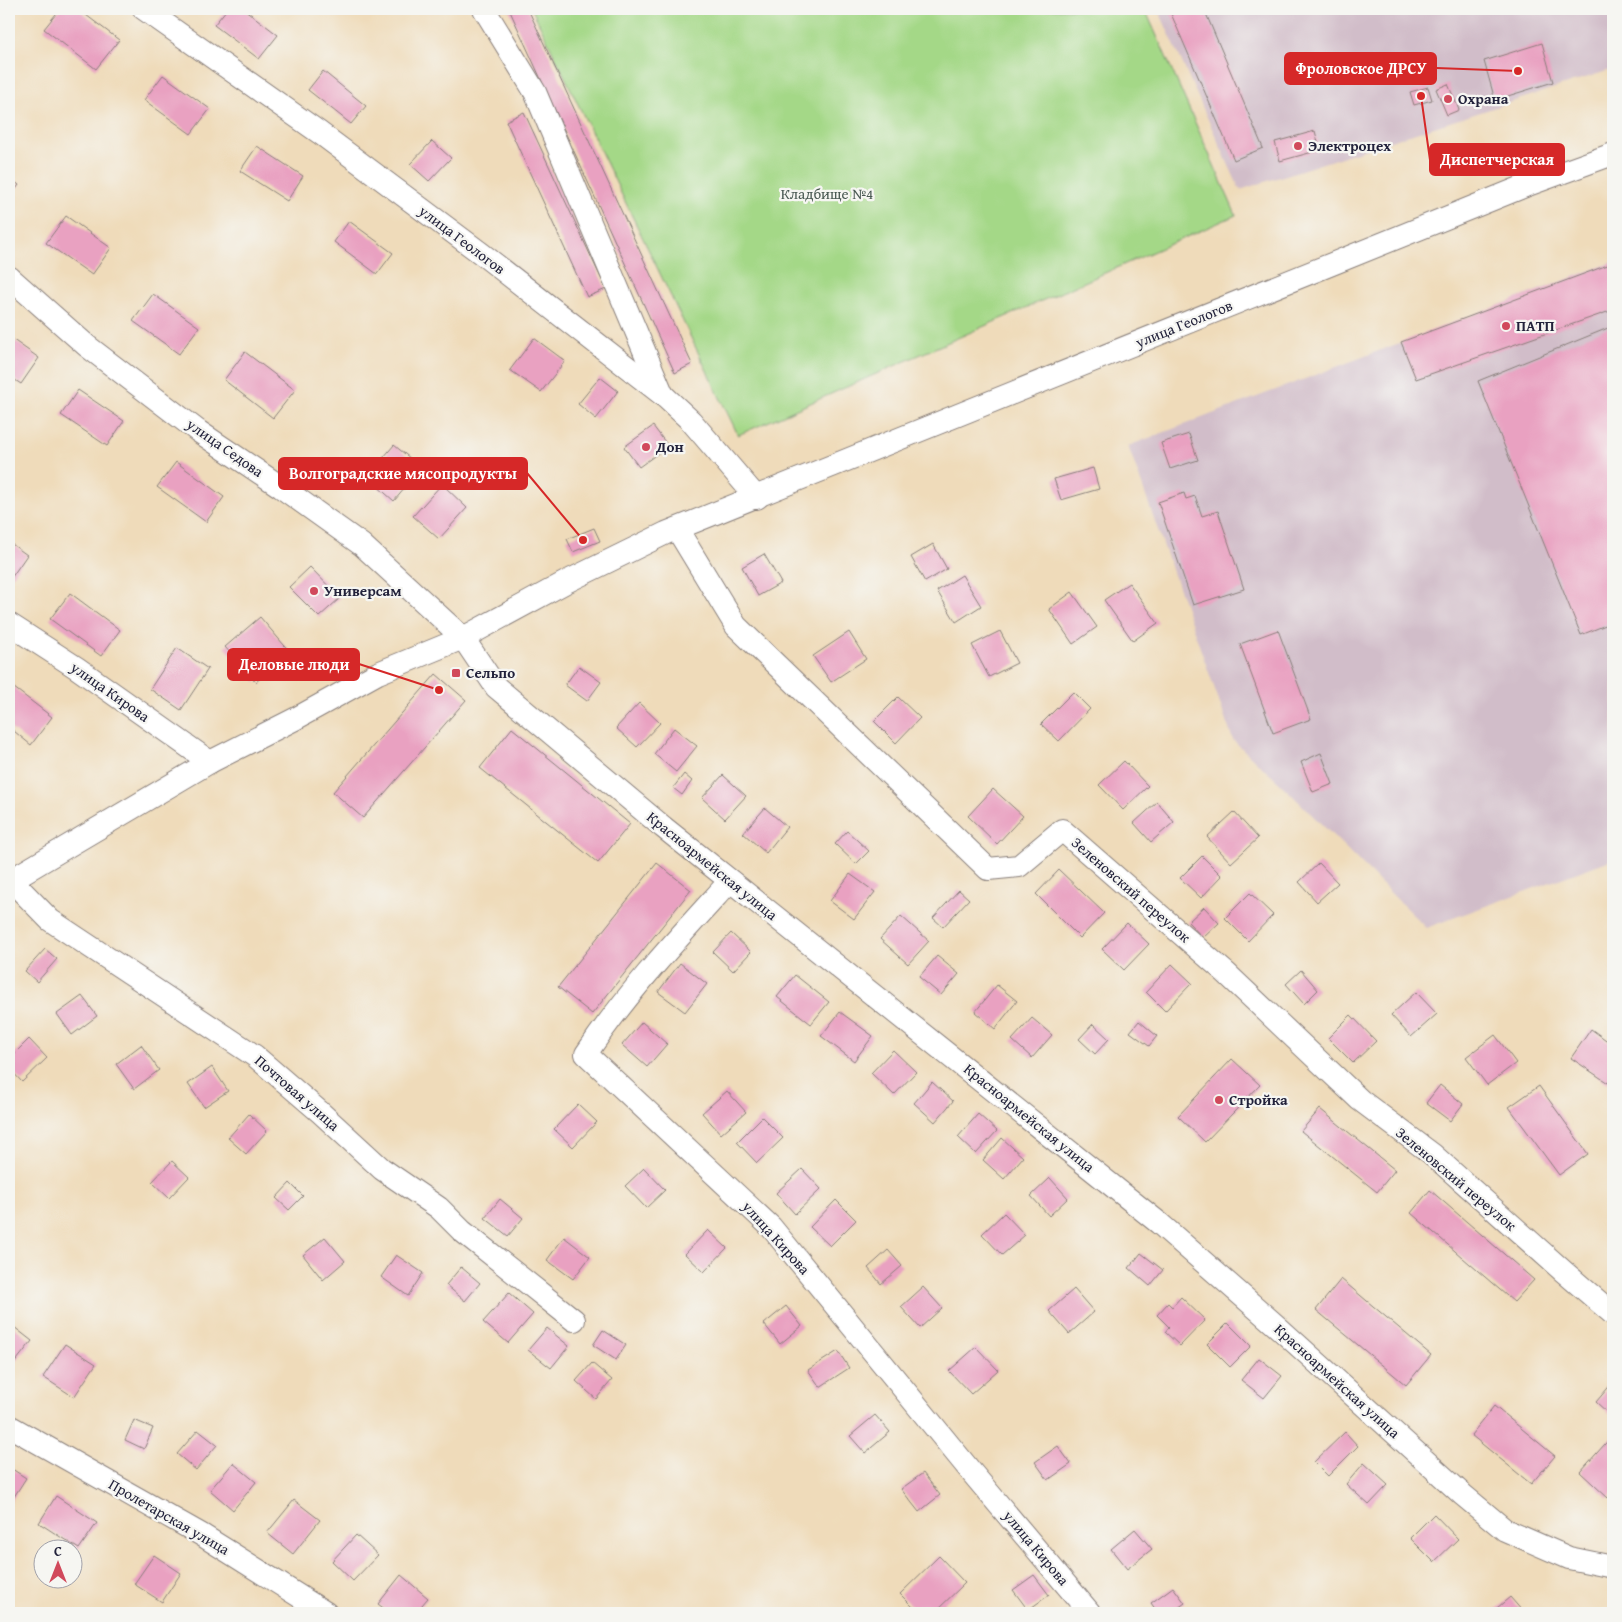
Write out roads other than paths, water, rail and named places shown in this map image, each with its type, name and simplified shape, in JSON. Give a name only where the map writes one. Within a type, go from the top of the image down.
[{"type":"street","name":"улица Геологов","points":[[144,9],[320,134],[482,254],[663,395],[691,421],[756,498]]},
{"type":"street","points":[[484,9],[535,92],[663,395]]},
{"type":"street","name":"улица Геологов","points":[[10,881],[210,762],[378,673],[463,638],[566,582],[677,529],[1507,194],[1613,154]]},
{"type":"street","name":"улица Седова","points":[[9,277],[87,346],[190,424],[362,545],[463,638]]},
{"type":"street","name":"Зеленовский переулок","points":[[677,529],[736,626],[988,868],[1019,866],[1062,830],[1226,973],[1360,1100],[1432,1154],[1613,1314]]},
{"type":"street","name":"улица Кирова","points":[[9,624],[77,668],[210,762]]},
{"type":"street","name":"Красноармейская улица","points":[[463,638],[496,687],[662,827],[1159,1223],[1463,1495],[1505,1530],[1569,1558],[1613,1567]]},
{"type":"street","name":"улица Кирова","points":[[730,880],[660,959],[603,1029],[586,1054],[771,1227],[973,1474],[1090,1613]]},
{"type":"street","name":"Почтовая улица","points":[[10,881],[50,920],[255,1056],[382,1169],[439,1208],[462,1231],[574,1320]]},
{"type":"street","name":"Пролетарская улица","points":[[9,1426],[202,1534],[326,1613]]},
{"type":"place","name":"Фроловское ДРСУ","points":[[1518,71]]},
{"type":"place","name":"Диспетчерская","points":[[1421,96]]},
{"type":"place","name":"Охрана","points":[[1448,99]]},
{"type":"place","name":"Электроцех","points":[[1298,146]]},
{"type":"place","name":"ПАТП","points":[[1506,326]]},
{"type":"place","name":"Дон","points":[[646,447]]},
{"type":"place","name":"Волгоградские мясопродукты","points":[[583,540]]},
{"type":"place","name":"Универсам","points":[[314,591]]},
{"type":"place","name":"Сельпо","points":[[456,673]]},
{"type":"place","name":"Деловые люди","points":[[439,690]]},
{"type":"place","name":"Стройка","points":[[1219,1100]]},
{"type":"park label","name":"Кладбище №4","points":[[827,194]]}]
